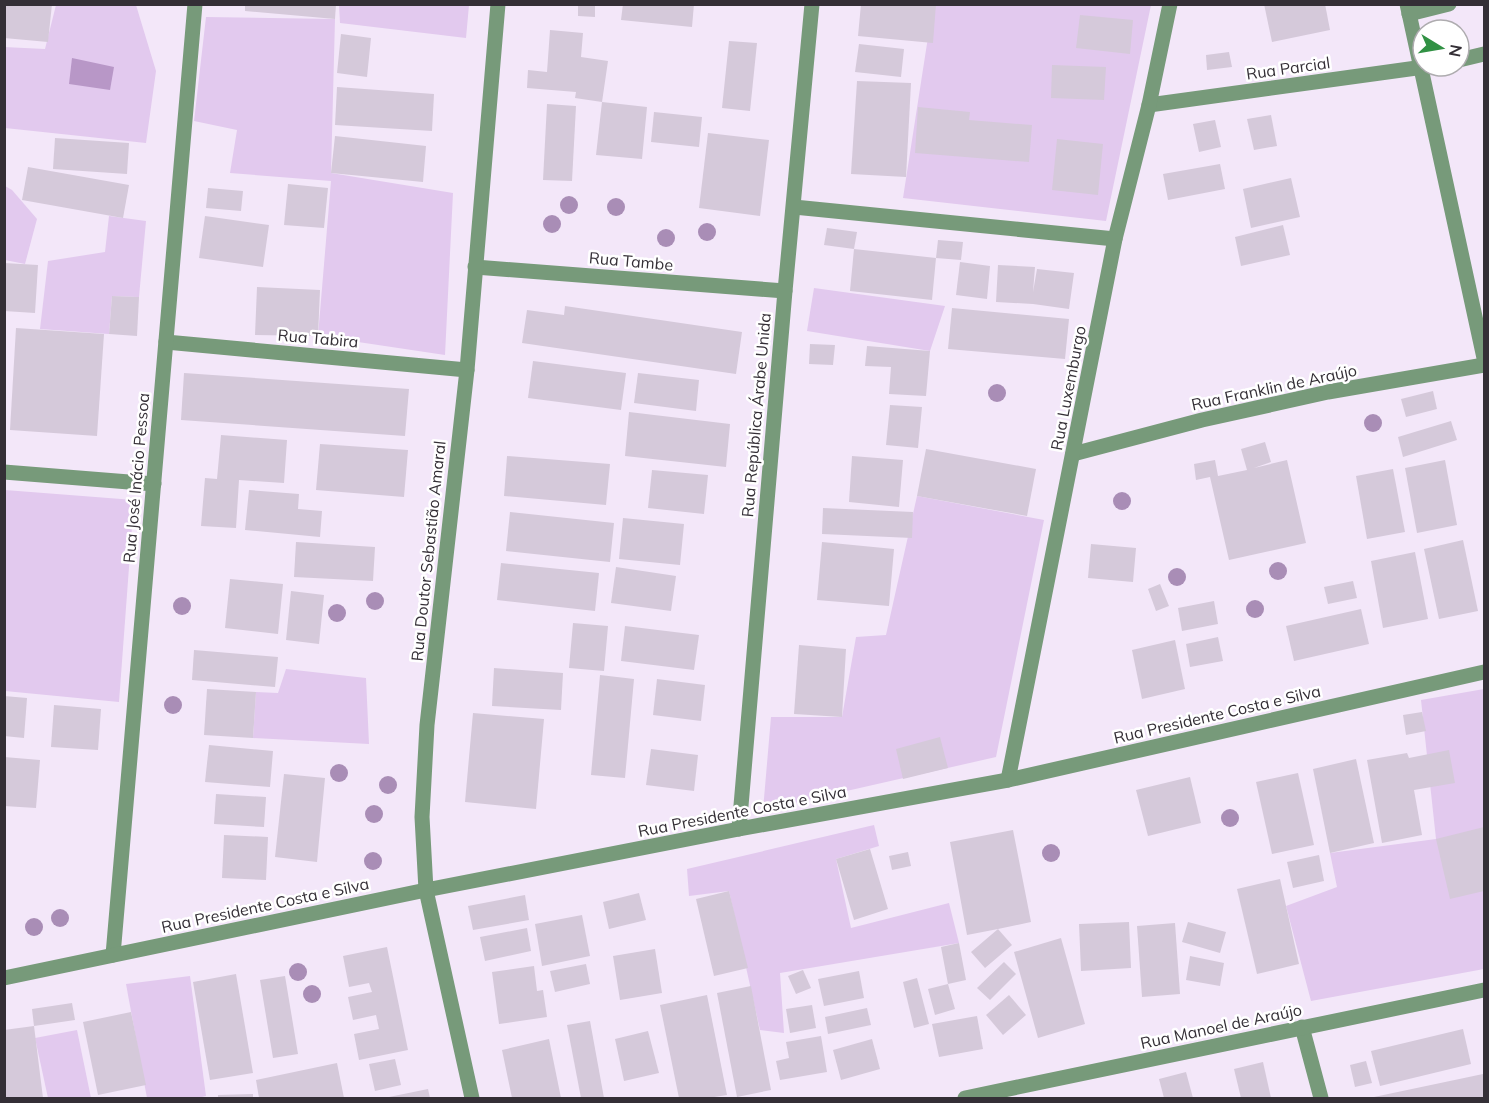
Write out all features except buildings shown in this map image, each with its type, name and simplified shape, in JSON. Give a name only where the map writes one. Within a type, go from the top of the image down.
[{"type":"street","name":"Rua José Inácio Pessoa","points":[[113,955],[195,4]]},
{"type":"street","name":"Rua Doutor Sebastião Amaral","points":[[472,1098],[426,890],[422,817],[427,725],[467,370],[498,4]]},
{"type":"street","name":"Rua República Árabe Unida","points":[[740,829],[785,291],[812,4]]},
{"type":"street","name":"Rua Luxemburgo","points":[[1008,780],[1115,239],[1149,105],[1170,4]]},
{"type":"street","points":[[1408,10],[1449,4]]},
{"type":"street","name":"Rua Parcial","points":[[1149,105],[1411,69]]},
{"type":"street","points":[[1429,78],[1485,358]]},
{"type":"street","points":[[794,207],[1115,239]]},
{"type":"street","name":"Rua Tambe","points":[[475,267],[785,291]]},
{"type":"street","name":"Rua Tabira","points":[[166,342],[467,370]]},
{"type":"street","name":"Rua Franklin de Araújo","points":[[1073,454],[1202,420],[1328,392],[1485,365]]},
{"type":"street","points":[[4,472],[154,484]]},
{"type":"street","name":"Rua Presidente Costa e Silva","points":[[4,978],[426,890],[1008,780],[1485,672]]},
{"type":"street","name":"Rua Manoel de Araújo","points":[[965,1098],[1485,990]]},
{"type":"street","points":[[1302,1027],[1321,1098]]},
{"type":"shaded area","points":[[56,5],[136,5],[156,71],[146,143],[5,128],[4,47],[45,49]]},
{"type":"shaded area","points":[[339,5],[469,5],[466,38],[340,23]]},
{"type":"shaded area","points":[[933,5],[1151,5],[1106,221],[903,198]]},
{"type":"shaded area","points":[[206,17],[335,19],[331,173],[453,193],[445,355],[318,336],[331,181],[230,173],[237,130],[194,121]]},
{"type":"shaded area","points":[[72,58],[114,67],[110,90],[69,84]]},
{"type":"shaded area","points":[[5,186],[12,190],[37,219],[25,264],[5,260]]},
{"type":"shaded area","points":[[109,216],[146,221],[139,297],[112,296],[109,334],[40,329],[48,261],[105,252]]},
{"type":"shaded area","points":[[814,288],[945,306],[930,351],[807,331]]},
{"type":"shaded area","points":[[5,490],[134,500],[119,702],[5,691]]},
{"type":"shaded area","points":[[917,496],[1044,520],[996,757],[763,810],[771,717],[842,717],[856,637],[886,635]]},
{"type":"shaded area","points":[[286,669],[366,678],[369,744],[253,738],[256,692],[278,693]]},
{"type":"shaded area","points":[[1484,689],[1484,969],[1311,1001],[1286,906],[1337,887],[1330,853],[1436,839],[1421,700]]},
{"type":"shaded area","points":[[874,825],[879,846],[836,859],[851,928],[949,903],[959,943],[780,973],[784,1033],[760,1030],[729,891],[689,896],[687,869]]},
{"type":"shaded area","points":[[190,976],[206,1096],[147,1098],[126,984]]},
{"type":"shaded area","points":[[77,1030],[91,1098],[48,1098],[35,1038]]}]
